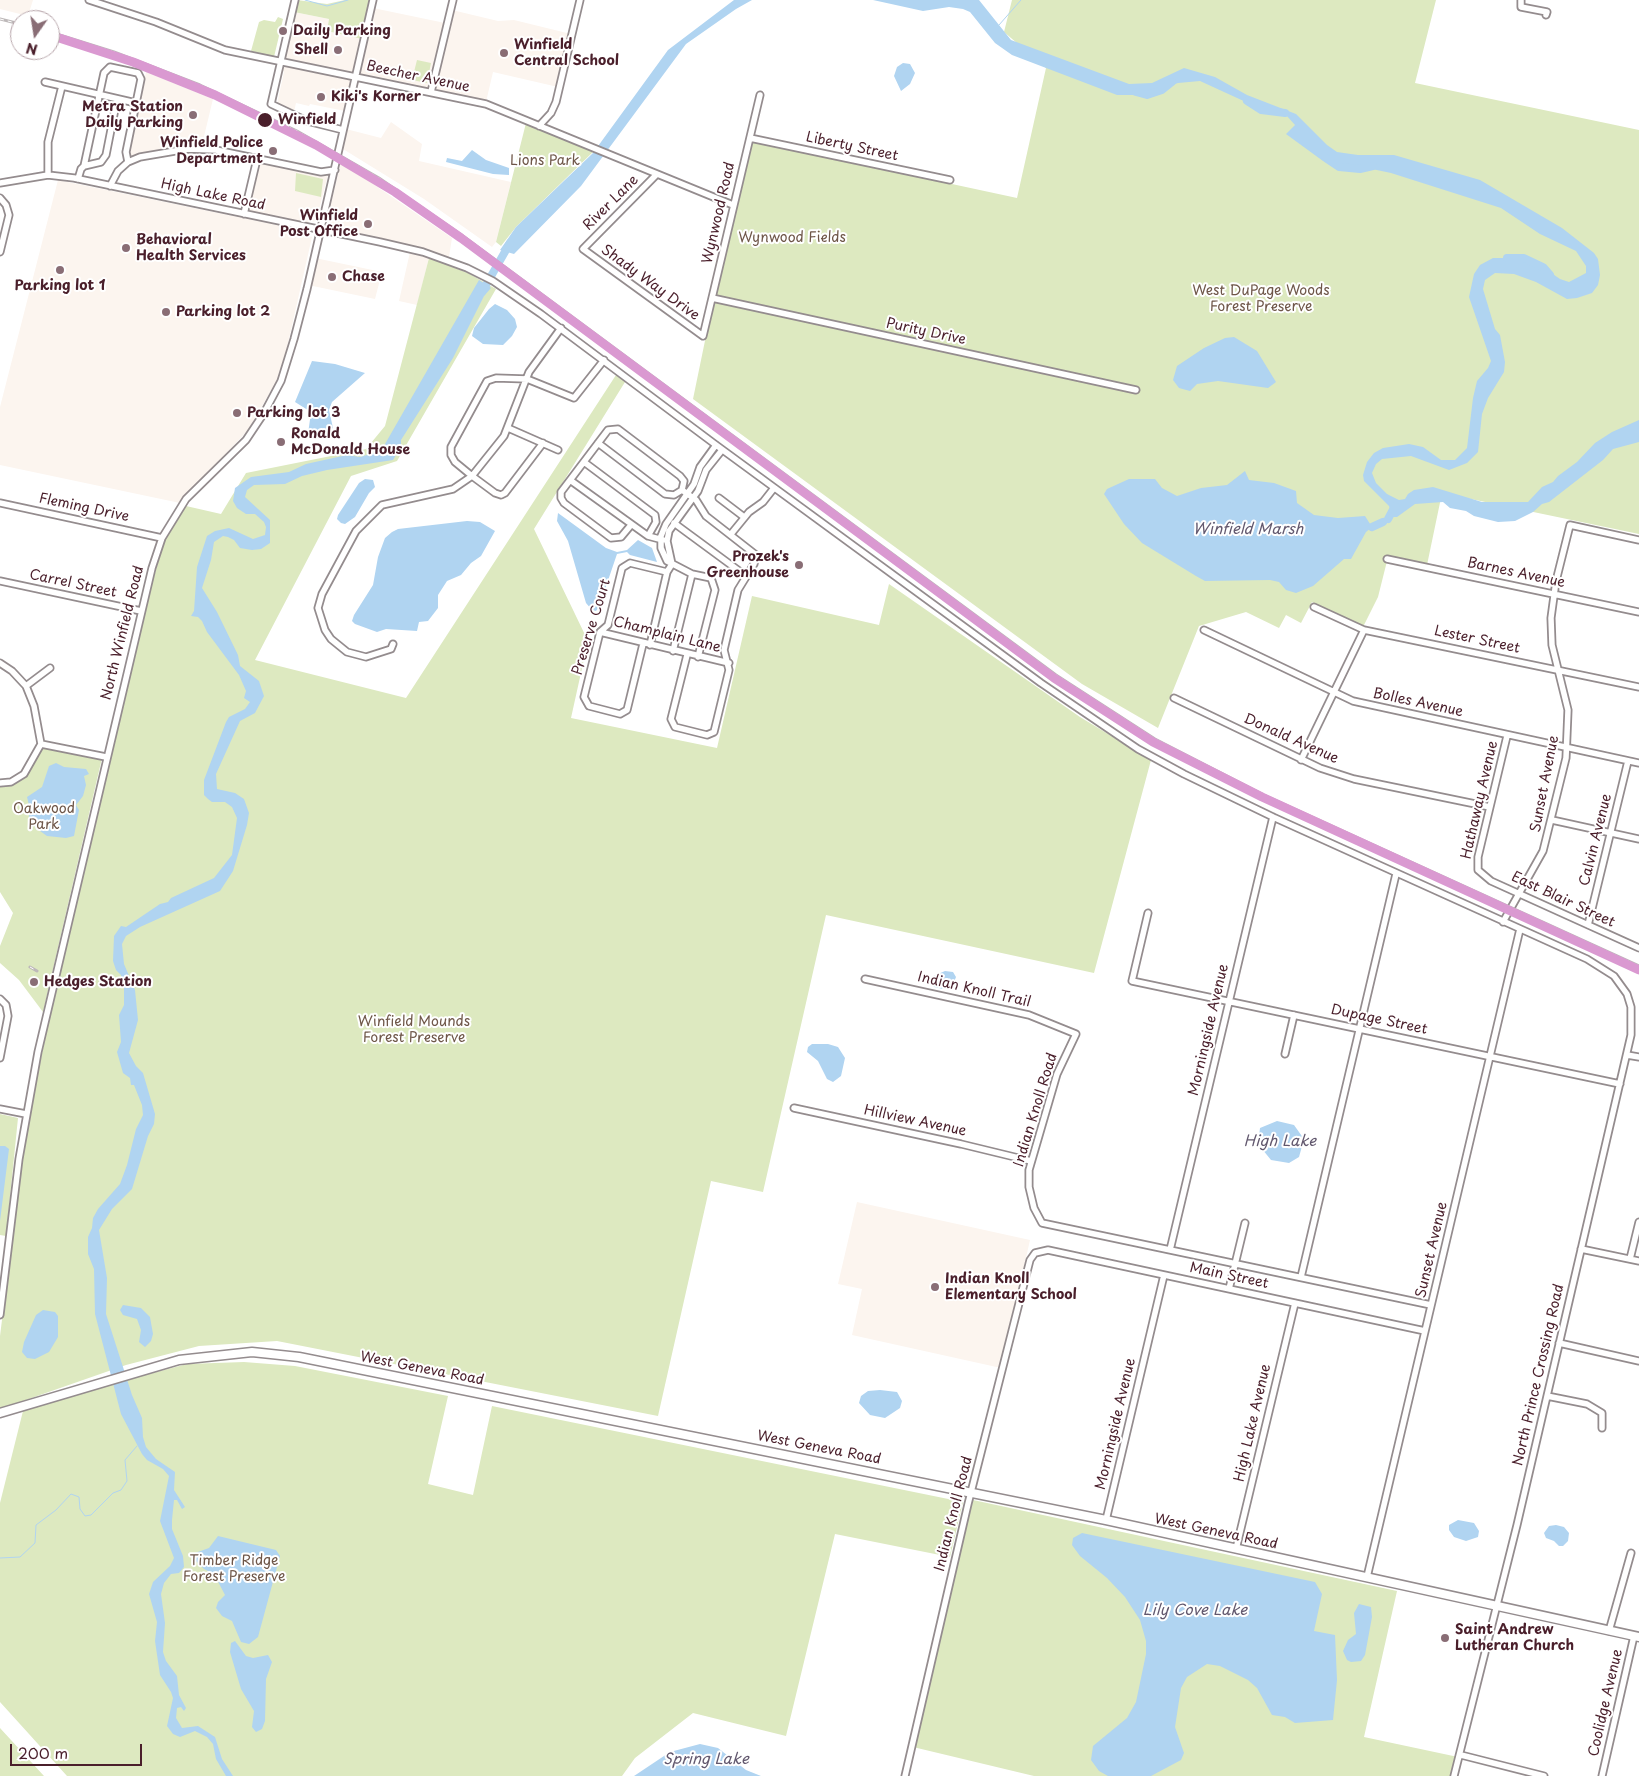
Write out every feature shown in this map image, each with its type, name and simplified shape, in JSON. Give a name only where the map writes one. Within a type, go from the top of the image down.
[{"type":"main road","name":"West Geneva Road","points":[[0,1413],[171,1362],[207,1356],[252,1352],[299,1357],[972,1492],[1636,1636]]},
{"type":"street","name":"Beecher Avenue","points":[[89,0],[156,22],[225,50],[486,104],[734,205]]},
{"type":"street","points":[[295,0],[271,104],[308,121],[343,130]]},
{"type":"street","name":"North Winfield Road","points":[[0,1315],[3,1265],[26,1114],[46,1012],[141,611],[162,538],[186,499],[244,441],[272,400],[284,372],[321,230],[372,0]]},
{"type":"street","points":[[431,92],[452,0]]},
{"type":"street","points":[[540,126],[551,113],[556,102],[580,0]]},
{"type":"street","points":[[1521,0],[1521,7],[1547,12],[1546,15]]},
{"type":"street","points":[[78,179],[84,166],[104,73],[110,67],[138,73],[141,79],[126,152],[130,161]]},
{"type":"street","points":[[45,82],[136,103]]},
{"type":"street","points":[[48,175],[48,142],[62,86]]},
{"type":"street","name":"Wynwood Road","points":[[703,336],[760,95]]},
{"type":"street","points":[[84,166],[101,162],[106,155],[117,99]]},
{"type":"street","name":"Liberty Street","points":[[750,138],[950,180]]},
{"type":"street","points":[[110,186],[118,170],[130,161],[194,149],[321,172],[335,170]]},
{"type":"street","points":[[244,214],[257,159]]},
{"type":"street","points":[[321,172],[332,181]]},
{"type":"street","name":"River Lane","points":[[583,249],[657,174]]},
{"type":"street","name":"High Lake Road","points":[[0,182],[48,175],[78,179],[423,252],[481,275],[493,281],[562,328],[722,450],[1101,726],[1169,766],[1272,817],[1598,964],[1618,981]]},
{"type":"street","points":[[0,198],[6,205],[9,215],[0,252]]},
{"type":"street","name":"Shady Way Drive","points":[[583,249],[703,336]]},
{"type":"street","name":"Purity Drive","points":[[712,298],[1136,390]]},
{"type":"street","points":[[393,644],[391,649],[366,657],[355,656],[347,652],[328,635],[319,612],[320,597],[357,529],[382,505],[453,489],[472,476],[500,442],[508,428],[533,366],[562,328]]},
{"type":"street","points":[[543,443],[505,493],[495,494],[452,459],[450,451],[487,380],[496,378],[527,379],[574,398],[604,360]]},
{"type":"street","points":[[508,428],[558,450]]},
{"type":"street","points":[[598,443],[665,494],[674,495],[682,490],[684,481],[618,429],[608,430],[598,443],[584,462],[561,492],[562,501],[608,537],[614,539],[621,537],[631,525]]},
{"type":"street","points":[[664,540],[690,496],[700,467],[716,445]]},
{"type":"street","points":[[698,657],[715,590],[711,578],[692,574],[667,561],[663,553],[664,540],[666,524],[690,496],[700,488],[704,474],[722,450]]},
{"type":"street","points":[[584,462],[655,515],[656,522],[648,536]]},
{"type":"street","points":[[570,480],[648,536],[664,540]]},
{"type":"street","points":[[731,534],[744,517],[763,502],[774,488]]},
{"type":"street","points":[[682,490],[690,496],[706,516],[756,555],[754,564],[738,590],[724,650],[730,670],[714,732],[707,735],[675,727],[671,720],[687,655]]},
{"type":"street","points":[[719,498],[744,517]]},
{"type":"street","name":"Fleming Drive","points":[[0,503],[162,538]]},
{"type":"street","points":[[674,523],[746,576]]},
{"type":"street","name":"Sunset Avenue","points":[[1503,922],[1518,893],[1540,859],[1552,820],[1567,748],[1568,710],[1551,631],[1554,594],[1570,525],[1639,540]]},
{"type":"street","name":"Barnes Avenue","points":[[1387,559],[1639,612]]},
{"type":"street","name":"Preserve Court","points":[[643,644],[627,710],[620,714],[589,706],[584,698],[600,632],[608,625],[622,568],[630,563],[667,572]]},
{"type":"street","points":[[650,645],[667,572],[672,564]]},
{"type":"street","points":[[673,651],[692,574]]},
{"type":"street","name":"Carrel Street","points":[[0,581],[141,611]]},
{"type":"street","name":"Lester Street","points":[[1314,607],[1364,630],[1639,687]]},
{"type":"street","name":"Bolles Avenue","points":[[1204,630],[1333,693],[1364,705],[1639,763]]},
{"type":"street","points":[[1301,760],[1364,630]]},
{"type":"street","name":"Champlain Lane","points":[[600,632],[687,655],[728,663]]},
{"type":"street","points":[[0,662],[12,670],[26,686],[34,706],[41,744],[24,774],[18,779],[0,783]]},
{"type":"street","points":[[26,686],[50,668]]},
{"type":"street","name":"Donald Avenue","points":[[1174,698],[1301,760],[1354,779],[1490,807]]},
{"type":"street","name":"Hathaway Avenue","points":[[1478,870],[1478,857],[1508,736]]},
{"type":"street","points":[[41,744],[106,758]]},
{"type":"street","name":"Calvin Avenue","points":[[1588,924],[1628,761]]},
{"type":"street","name":"Morningside Avenue","points":[[1170,1250],[1272,817]]},
{"type":"street","points":[[1552,820],[1639,839]]},
{"type":"street","name":"East Blair Street","points":[[1478,870],[1487,879],[1639,948]]},
{"type":"street","points":[[1301,1277],[1396,874]]},
{"type":"street","name":"Dupage Street","points":[[1148,913],[1132,981],[1620,1084]]},
{"type":"street","name":"Sunset Avenue","points":[[1367,1577],[1520,930]]},
{"type":"street","name":"Indian Knoll Trail","points":[[865,979],[1029,1015],[1049,1021],[1076,1034]]},
{"type":"street","name":"North Prince Crossing Road","points":[[1454,1776],[1458,1757],[1461,1755],[1497,1607],[1627,1055],[1632,1014],[1627,994],[1618,981]]},
{"type":"street","points":[[0,998],[6,1005],[8,1016],[0,1058]]},
{"type":"street","points":[[1285,1054],[1294,1015]]},
{"type":"street","name":"Indian Knoll Road","points":[[1042,1223],[1034,1208],[1029,1187],[1030,1161],[1057,1074],[1076,1034]]},
{"type":"street","points":[[1627,1055],[1639,1057]]},
{"type":"street","name":"Hillview Avenue","points":[[794,1108],[1030,1161]]},
{"type":"street","points":[[0,1109],[26,1114]]},
{"type":"street","points":[[1630,1259],[1639,1222]]},
{"type":"street","name":"Main Street","points":[[1042,1223],[1431,1305]]},
{"type":"street","points":[[1229,1289],[1245,1223]]},
{"type":"street","points":[[1581,1249],[1639,1261]]},
{"type":"street","name":"Main Street","points":[[1030,1260],[1035,1253],[1048,1250],[1425,1331]]},
{"type":"street","name":"Indian Knoll Road","points":[[905,1776],[972,1492],[1030,1260]]},
{"type":"street","name":"Morningside Avenue","points":[[1106,1520],[1164,1275]]},
{"type":"street","name":"High Lake Avenue","points":[[1236,1549],[1295,1303]]},
{"type":"street","points":[[1559,1343],[1639,1361]]},
{"type":"street","points":[[1547,1396],[1587,1404],[1602,1413],[1602,1428]]},
{"type":"street","points":[[1609,1631],[1632,1553]]},
{"type":"street","name":"Coolidge Avenue","points":[[1602,1776],[1636,1636]]},
{"type":"street","points":[[1461,1755],[1544,1776]]},
{"type":"shaded area","points":[[0,0],[33,0],[30,10],[10,12],[0,9]]},
{"type":"shaded area","points":[[373,8],[445,23],[429,90],[358,75]]},
{"type":"shaded area","name":"Winfield Central School","points":[[452,10],[498,21],[514,20],[571,34],[558,87],[493,72],[486,102],[433,91]]},
{"type":"shaded area","points":[[294,12],[329,19],[327,31],[362,39],[353,74],[283,60]]},
{"type":"shaded area","points":[[283,64],[352,78],[345,111],[296,103],[294,112],[277,104],[284,72],[282,69]]},
{"type":"shaded area","points":[[146,72],[213,99],[201,149],[129,161],[128,154]]},
{"type":"shaded area","points":[[391,122],[422,144],[419,161],[511,182],[496,242],[492,247],[424,199],[343,149],[346,129],[381,138]]},
{"type":"shaded area","points":[[257,159],[328,175],[316,221],[308,223],[246,210]]},
{"type":"shaded area","points":[[341,162],[452,238],[449,257],[426,249],[336,228],[330,224],[329,212]]},
{"type":"shaded area","points":[[58,180],[306,231],[312,237],[286,352],[276,382],[248,430],[180,503],[0,465],[0,407]]},
{"type":"shaded area","points":[[410,252],[429,258],[417,305],[399,301]]},
{"type":"shaded area","points":[[315,258],[382,272],[375,299],[308,285]]},
{"type":"shaded area","name":"Indian Knoll Elementary School","points":[[857,1202],[1030,1240],[1001,1368],[852,1335],[862,1289],[838,1284]]},
{"type":"green space","points":[[297,0],[327,4],[345,0],[370,0],[362,39],[327,31],[329,19],[294,12]]},
{"type":"green space","name":"West DuPage Woods Forest Preserve","points":[[1012,0],[1436,0],[1415,83],[1639,130],[1639,534],[1442,493],[1427,565],[1388,557],[1378,597],[1363,627],[1312,602],[1301,623],[1286,615],[1279,628],[1246,612],[1199,626],[1158,728],[1082,684],[693,399],[714,297],[752,141],[1017,198],[1046,68],[1004,32]]},
{"type":"green space","points":[[278,17],[283,19],[274,57],[251,51],[259,22],[264,20],[275,22]]},
{"type":"green space","points":[[417,60],[431,63],[427,83],[412,80]]},
{"type":"green space","name":"Lions Park","points":[[526,123],[594,151],[516,227],[501,246],[496,242]]},
{"type":"green space","points":[[296,173],[323,179],[321,197],[295,191]]},
{"type":"green space","name":"Winfield Mounds Forest Preserve","points":[[429,258],[468,273],[496,289],[397,461],[351,476],[255,660],[406,698],[616,375],[625,382],[534,529],[588,641],[571,718],[717,748],[752,596],[879,625],[889,584],[1080,717],[1151,760],[1094,973],[826,915],[763,1192],[711,1181],[658,1416],[277,1341],[199,1346],[126,1365],[0,1409],[0,1336],[22,1158],[36,1082],[69,925],[144,612],[165,538],[186,506],[221,514],[246,473],[366,449],[385,426]]},
{"type":"green space","name":"Oakwood Park","points":[[42,746],[102,758],[43,1012],[19,980],[0,963],[0,946],[13,913],[0,892],[0,785],[28,772]]},
{"type":"green space","points":[[0,1114],[18,1118],[6,1236],[0,1235]]},
{"type":"green space","name":"Timber Ridge Forest Preserve","points":[[244,1362],[295,1366],[448,1396],[428,1484],[473,1495],[492,1406],[963,1502],[950,1557],[835,1534],[786,1736],[693,1713],[635,1758],[622,1776],[67,1776],[0,1702],[0,1503],[24,1407],[187,1364]]},
{"type":"green space","points":[[973,1500],[1397,1591],[1364,1737],[1458,1757],[1454,1776],[1034,1776],[913,1747]]},
{"type":"green space","points":[[0,1728],[44,1776],[0,1776]]},
{"type":"water","points":[[734,0],[752,0],[686,44],[581,186],[514,254],[500,250],[516,227],[593,153],[668,50]]},
{"type":"water","points":[[873,0],[979,0],[1011,40],[1129,84],[1152,83],[1184,68],[1215,77],[1247,95],[1296,114],[1327,145],[1337,152],[1358,155],[1394,155],[1480,180],[1562,228],[1594,253],[1598,259],[1600,275],[1598,285],[1592,293],[1577,298],[1567,299],[1536,282],[1514,274],[1495,273],[1485,280],[1483,289],[1495,329],[1500,335],[1505,362],[1504,372],[1488,398],[1482,414],[1478,452],[1467,463],[1449,470],[1411,456],[1382,459],[1376,464],[1372,473],[1376,483],[1387,494],[1399,500],[1405,499],[1414,490],[1433,487],[1482,502],[1528,502],[1542,487],[1553,482],[1577,462],[1595,443],[1612,432],[1639,420],[1639,442],[1613,449],[1603,460],[1549,502],[1542,504],[1533,512],[1515,521],[1498,522],[1474,516],[1466,511],[1450,508],[1443,502],[1415,504],[1397,517],[1393,517],[1389,506],[1364,481],[1363,475],[1367,462],[1374,453],[1383,448],[1409,444],[1423,447],[1441,460],[1455,460],[1467,448],[1477,381],[1488,368],[1491,361],[1469,297],[1474,274],[1480,265],[1493,258],[1517,258],[1544,268],[1560,279],[1569,282],[1586,273],[1586,266],[1576,251],[1540,234],[1501,208],[1391,173],[1338,166],[1323,161],[1286,134],[1295,125],[1287,116],[1248,103],[1200,81],[1178,83],[1143,95],[1117,95],[1012,55],[995,43],[970,12],[963,9],[949,7],[923,11]]},
{"type":"water","points":[[903,63],[910,64],[915,73],[910,84],[901,91],[894,76],[897,67]]},
{"type":"water","points":[[472,150],[486,160],[509,168],[509,175],[493,174],[446,162],[447,158],[462,161]]},
{"type":"water","points":[[479,280],[491,288],[484,296],[453,358],[401,440],[401,447],[393,460],[327,470],[302,476],[285,484],[254,485],[247,490],[245,497],[270,520],[270,543],[261,549],[252,550],[240,548],[234,540],[228,537],[223,536],[214,542],[211,560],[202,588],[217,612],[238,655],[240,666],[259,681],[264,696],[255,713],[240,721],[216,774],[217,789],[235,793],[244,799],[249,813],[247,825],[233,871],[220,891],[140,927],[126,936],[122,944],[124,964],[135,990],[138,1020],[129,1053],[136,1066],[143,1073],[155,1114],[154,1124],[148,1136],[132,1189],[112,1209],[99,1230],[107,1278],[106,1314],[132,1395],[142,1418],[143,1437],[146,1447],[156,1459],[175,1472],[174,1490],[185,1507],[182,1509],[177,1500],[174,1500],[172,1529],[183,1556],[184,1567],[179,1573],[171,1574],[164,1583],[161,1594],[165,1623],[163,1652],[166,1661],[177,1676],[179,1695],[186,1708],[184,1711],[181,1707],[177,1708],[176,1718],[182,1728],[198,1726],[215,1737],[222,1759],[233,1776],[226,1776],[216,1759],[213,1744],[207,1737],[195,1731],[180,1737],[173,1734],[167,1726],[173,1698],[160,1675],[155,1641],[157,1622],[149,1594],[153,1582],[170,1566],[174,1558],[160,1521],[169,1476],[163,1469],[147,1460],[142,1454],[121,1414],[95,1314],[94,1269],[88,1254],[88,1237],[92,1228],[93,1218],[98,1209],[120,1184],[136,1129],[143,1115],[142,1105],[134,1085],[131,1085],[130,1078],[123,1073],[117,1052],[121,1042],[119,1015],[124,1005],[124,988],[121,975],[116,970],[113,961],[114,936],[121,926],[126,927],[160,904],[168,902],[171,898],[214,878],[232,855],[237,818],[232,807],[225,802],[212,802],[204,795],[204,780],[226,722],[229,717],[245,709],[250,702],[244,698],[246,691],[239,675],[207,632],[202,621],[198,617],[191,616],[194,611],[197,567],[207,536],[215,531],[229,528],[253,539],[265,535],[266,527],[264,522],[255,514],[246,514],[237,508],[233,501],[235,488],[251,477],[289,472],[306,464],[347,455],[360,457],[381,451]]},
{"type":"water","points":[[495,304],[507,310],[515,319],[517,327],[512,336],[503,345],[483,344],[472,336],[474,328]]},
{"type":"water","points":[[1234,337],[1257,351],[1276,382],[1268,388],[1218,381],[1197,384],[1190,391],[1179,388],[1173,380],[1177,366],[1204,348],[1225,338]]},
{"type":"water","points":[[312,361],[335,364],[365,373],[332,402],[329,410],[333,428],[319,438],[311,437],[308,434],[311,412],[295,402]]},
{"type":"water","name":"Winfield Marsh","points":[[1245,471],[1249,480],[1274,483],[1296,491],[1297,503],[1314,515],[1338,518],[1365,516],[1372,527],[1366,532],[1351,559],[1344,559],[1313,586],[1296,593],[1286,590],[1279,582],[1270,580],[1205,581],[1142,543],[1124,524],[1104,494],[1107,489],[1129,479],[1155,479],[1162,488],[1177,496],[1201,488],[1227,485]]},
{"type":"water","points":[[365,479],[373,480],[375,487],[369,493],[355,517],[345,524],[341,523],[337,519],[338,515],[359,483]]},
{"type":"water","points":[[558,513],[606,548],[617,552],[627,550],[638,540],[652,548],[657,562],[630,555],[627,552],[617,554],[599,607],[596,611],[592,610],[586,603],[568,541],[557,521]]},
{"type":"water","points":[[467,521],[480,522],[495,531],[481,556],[471,563],[461,575],[447,581],[438,595],[438,608],[428,621],[419,622],[417,631],[386,629],[377,632],[355,624],[352,621],[373,585],[378,557],[385,538],[398,529]]},
{"type":"water","points":[[56,763],[64,767],[86,769],[89,774],[84,776],[86,785],[83,796],[76,805],[79,810],[74,836],[66,838],[47,836],[36,828],[29,817],[30,809],[27,797],[42,787],[49,766]]},
{"type":"water","points":[[945,971],[953,972],[956,977],[954,982],[943,989],[934,987],[930,982],[931,977]]},
{"type":"water","points":[[812,1044],[828,1044],[838,1047],[845,1058],[841,1076],[833,1082],[827,1079],[818,1061],[807,1052],[808,1047]]},
{"type":"water","name":"High Lake","points":[[1277,1121],[1294,1125],[1304,1139],[1299,1157],[1289,1163],[1271,1160],[1258,1144],[1260,1128]]},
{"type":"water","points":[[0,1146],[5,1146],[9,1149],[0,1221]]},
{"type":"water","points":[[123,1305],[141,1308],[150,1317],[153,1334],[151,1341],[145,1347],[139,1342],[141,1330],[137,1319],[123,1315],[120,1310]]},
{"type":"water","points":[[43,1310],[55,1312],[58,1316],[58,1337],[49,1352],[35,1359],[27,1358],[22,1352],[24,1342],[36,1315]]},
{"type":"water","points":[[868,1391],[897,1392],[902,1401],[900,1408],[885,1418],[870,1415],[859,1403],[861,1396]]},
{"type":"water","points":[[1458,1520],[1474,1523],[1479,1531],[1478,1537],[1466,1541],[1454,1537],[1449,1530],[1449,1525]]},
{"type":"water","points":[[1549,1526],[1564,1527],[1569,1533],[1568,1541],[1563,1546],[1559,1546],[1554,1541],[1546,1538],[1544,1533]]},
{"type":"water","name":"Lily Cove Lake","points":[[1082,1533],[1315,1582],[1322,1594],[1314,1631],[1335,1635],[1337,1680],[1333,1720],[1295,1723],[1285,1717],[1272,1715],[1257,1688],[1248,1680],[1220,1666],[1207,1664],[1187,1677],[1181,1688],[1175,1727],[1184,1753],[1181,1760],[1151,1776],[1108,1776],[1099,1771],[1091,1760],[1093,1746],[1127,1718],[1136,1702],[1146,1654],[1146,1641],[1140,1620],[1125,1597],[1107,1578],[1080,1556],[1072,1545],[1073,1538]]},
{"type":"water","points":[[218,1536],[276,1550],[280,1556],[258,1637],[249,1644],[241,1642],[232,1621],[222,1616],[216,1608],[218,1602],[225,1595],[214,1574],[204,1569],[193,1558],[195,1553],[209,1548]]},
{"type":"water","points":[[1359,1604],[1371,1607],[1372,1617],[1365,1655],[1361,1661],[1351,1662],[1347,1660],[1343,1651],[1348,1640],[1356,1634],[1354,1613]]},
{"type":"water","points":[[235,1641],[246,1656],[253,1658],[268,1655],[272,1662],[266,1679],[265,1721],[262,1729],[256,1732],[252,1727],[254,1711],[241,1689],[230,1652],[231,1643]]},
{"type":"water","name":"Spring Lake","points":[[700,1744],[718,1748],[746,1770],[761,1776],[634,1776],[670,1752]]},
{"type":"waterway","points":[[305,0],[327,6],[348,0]]},
{"type":"waterway","points":[[999,25],[1021,0]]},
{"type":"waterway","points":[[1136,92],[1147,95],[1162,90],[1172,82]]},
{"type":"waterway","points":[[1247,101],[1261,110],[1285,113]]},
{"type":"waterway","points":[[1327,159],[1339,167],[1360,169],[1373,166]]},
{"type":"waterway","points":[[482,292],[510,243]]},
{"type":"waterway","points":[[1507,258],[1524,258],[1543,267],[1550,275]]},
{"type":"waterway","points":[[1388,519],[1395,506]]},
{"type":"waterway","points":[[1372,527],[1383,522]]},
{"type":"waterway","points":[[0,1558],[20,1557],[35,1543],[36,1525],[56,1510],[71,1494],[79,1497],[80,1509],[85,1516],[91,1515],[113,1493],[121,1490],[127,1481],[125,1460],[137,1446]]},
{"type":"railway","points":[[0,19],[10,22]]},
{"type":"railway","points":[[60,35],[114,52],[200,85],[297,131],[379,178],[463,236],[1056,675],[1155,739],[1264,795],[1639,966]]},
{"type":"railway","points":[[30,967],[37,971]]},
{"type":"transit line","points":[[60,38],[133,62],[215,95],[316,145],[395,192],[461,238],[1054,678],[1153,742],[1262,797],[1639,970]]},
{"type":"place","name":"Daily Parking","points":[[283,31]]},
{"type":"place","name":"Shell","points":[[338,50]]},
{"type":"place","name":"Winfield Central School","points":[[504,53]]},
{"type":"place","name":"Kiki's Korner","points":[[321,97]]},
{"type":"place","name":"Metra Station Daily Parking","points":[[193,115]]},
{"type":"place","name":"Winfield","points":[[265,120]]},
{"type":"place","name":"Winfield Police Department","points":[[273,151]]},
{"type":"place","name":"Winfield Post Office","points":[[368,224]]},
{"type":"place","name":"Behavioral Health Services","points":[[126,248]]},
{"type":"place","name":"Parking lot 1","points":[[60,270]]},
{"type":"place","name":"Chase","points":[[332,277]]},
{"type":"place","name":"Parking lot 2","points":[[166,312]]},
{"type":"place","name":"Parking lot 3","points":[[237,413]]},
{"type":"place","name":"Ronald McDonald House","points":[[281,442]]},
{"type":"place","name":"Prozek's Greenhouse","points":[[799,565]]},
{"type":"place","name":"Hedges Station","points":[[34,982]]},
{"type":"place","name":"Indian Knoll Elementary School","points":[[935,1287]]},
{"type":"place","name":"Saint Andrew Lutheran Church","points":[[1445,1638]]},
{"type":"park label","name":"Wynwood Fields","points":[[792,238]]}]
